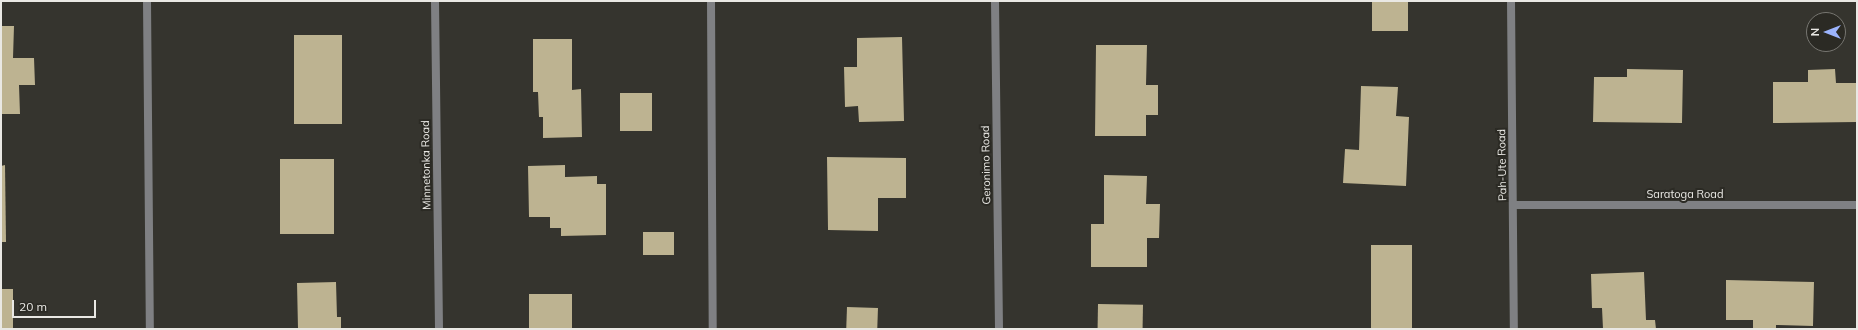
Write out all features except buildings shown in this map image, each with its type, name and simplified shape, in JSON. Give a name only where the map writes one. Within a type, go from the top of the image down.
[{"type":"street","points":[[147,1],[150,329]]},
{"type":"street","name":"Minnetonka Road","points":[[435,1],[439,329]]},
{"type":"street","points":[[711,1],[713,329]]},
{"type":"street","name":"Geronimo Road","points":[[995,1],[999,329]]},
{"type":"street","name":"Pah-Ute Road","points":[[1511,1],[1514,329]]},
{"type":"street","name":"Saratoga Road","points":[[1513,205],[1857,205]]}]
